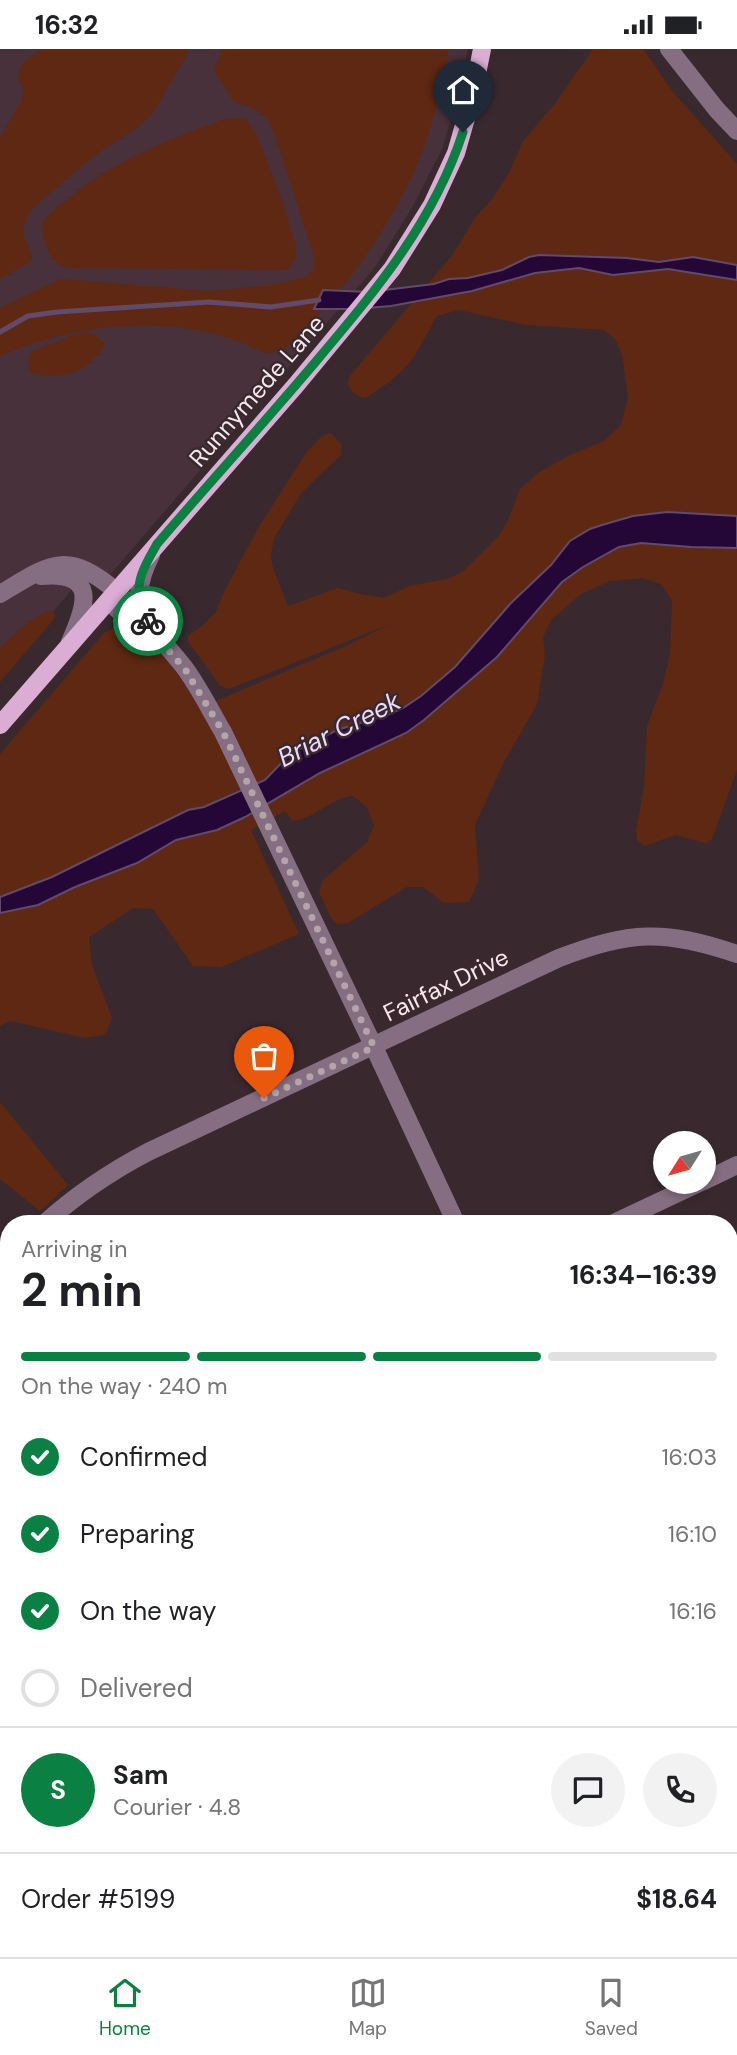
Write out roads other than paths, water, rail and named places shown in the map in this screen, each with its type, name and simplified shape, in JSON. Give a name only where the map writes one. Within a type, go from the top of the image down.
[{"type":"main road","name":"Runnymede Lane","points":[[0,725],[296,384],[392,269],[432,205],[456,153],[473,94],[482,49]]},
{"type":"street","points":[[669,49],[737,131]]},
{"type":"street","points":[[157,544],[140,578],[138,599],[141,609],[162,643],[196,685],[234,756],[452,1215]]},
{"type":"street","points":[[0,594],[46,568],[68,564],[98,576],[135,625],[162,643]]},
{"type":"street","points":[[24,580],[59,576],[73,580],[80,587],[84,596],[84,607],[69,645]]},
{"type":"street","name":"Fairfax Drive","points":[[54,1215],[113,1170],[559,958],[609,941],[634,936],[670,937],[737,954]]},
{"type":"street","points":[[716,1175],[737,1165]]},
{"type":"street","points":[[631,1215],[675,1194]]},
{"type":"waterway","points":[[0,332],[28,316],[57,312],[209,302],[271,307],[319,300]]},
{"type":"water label","name":"Briar Creek","points":[[339,729]]}]
